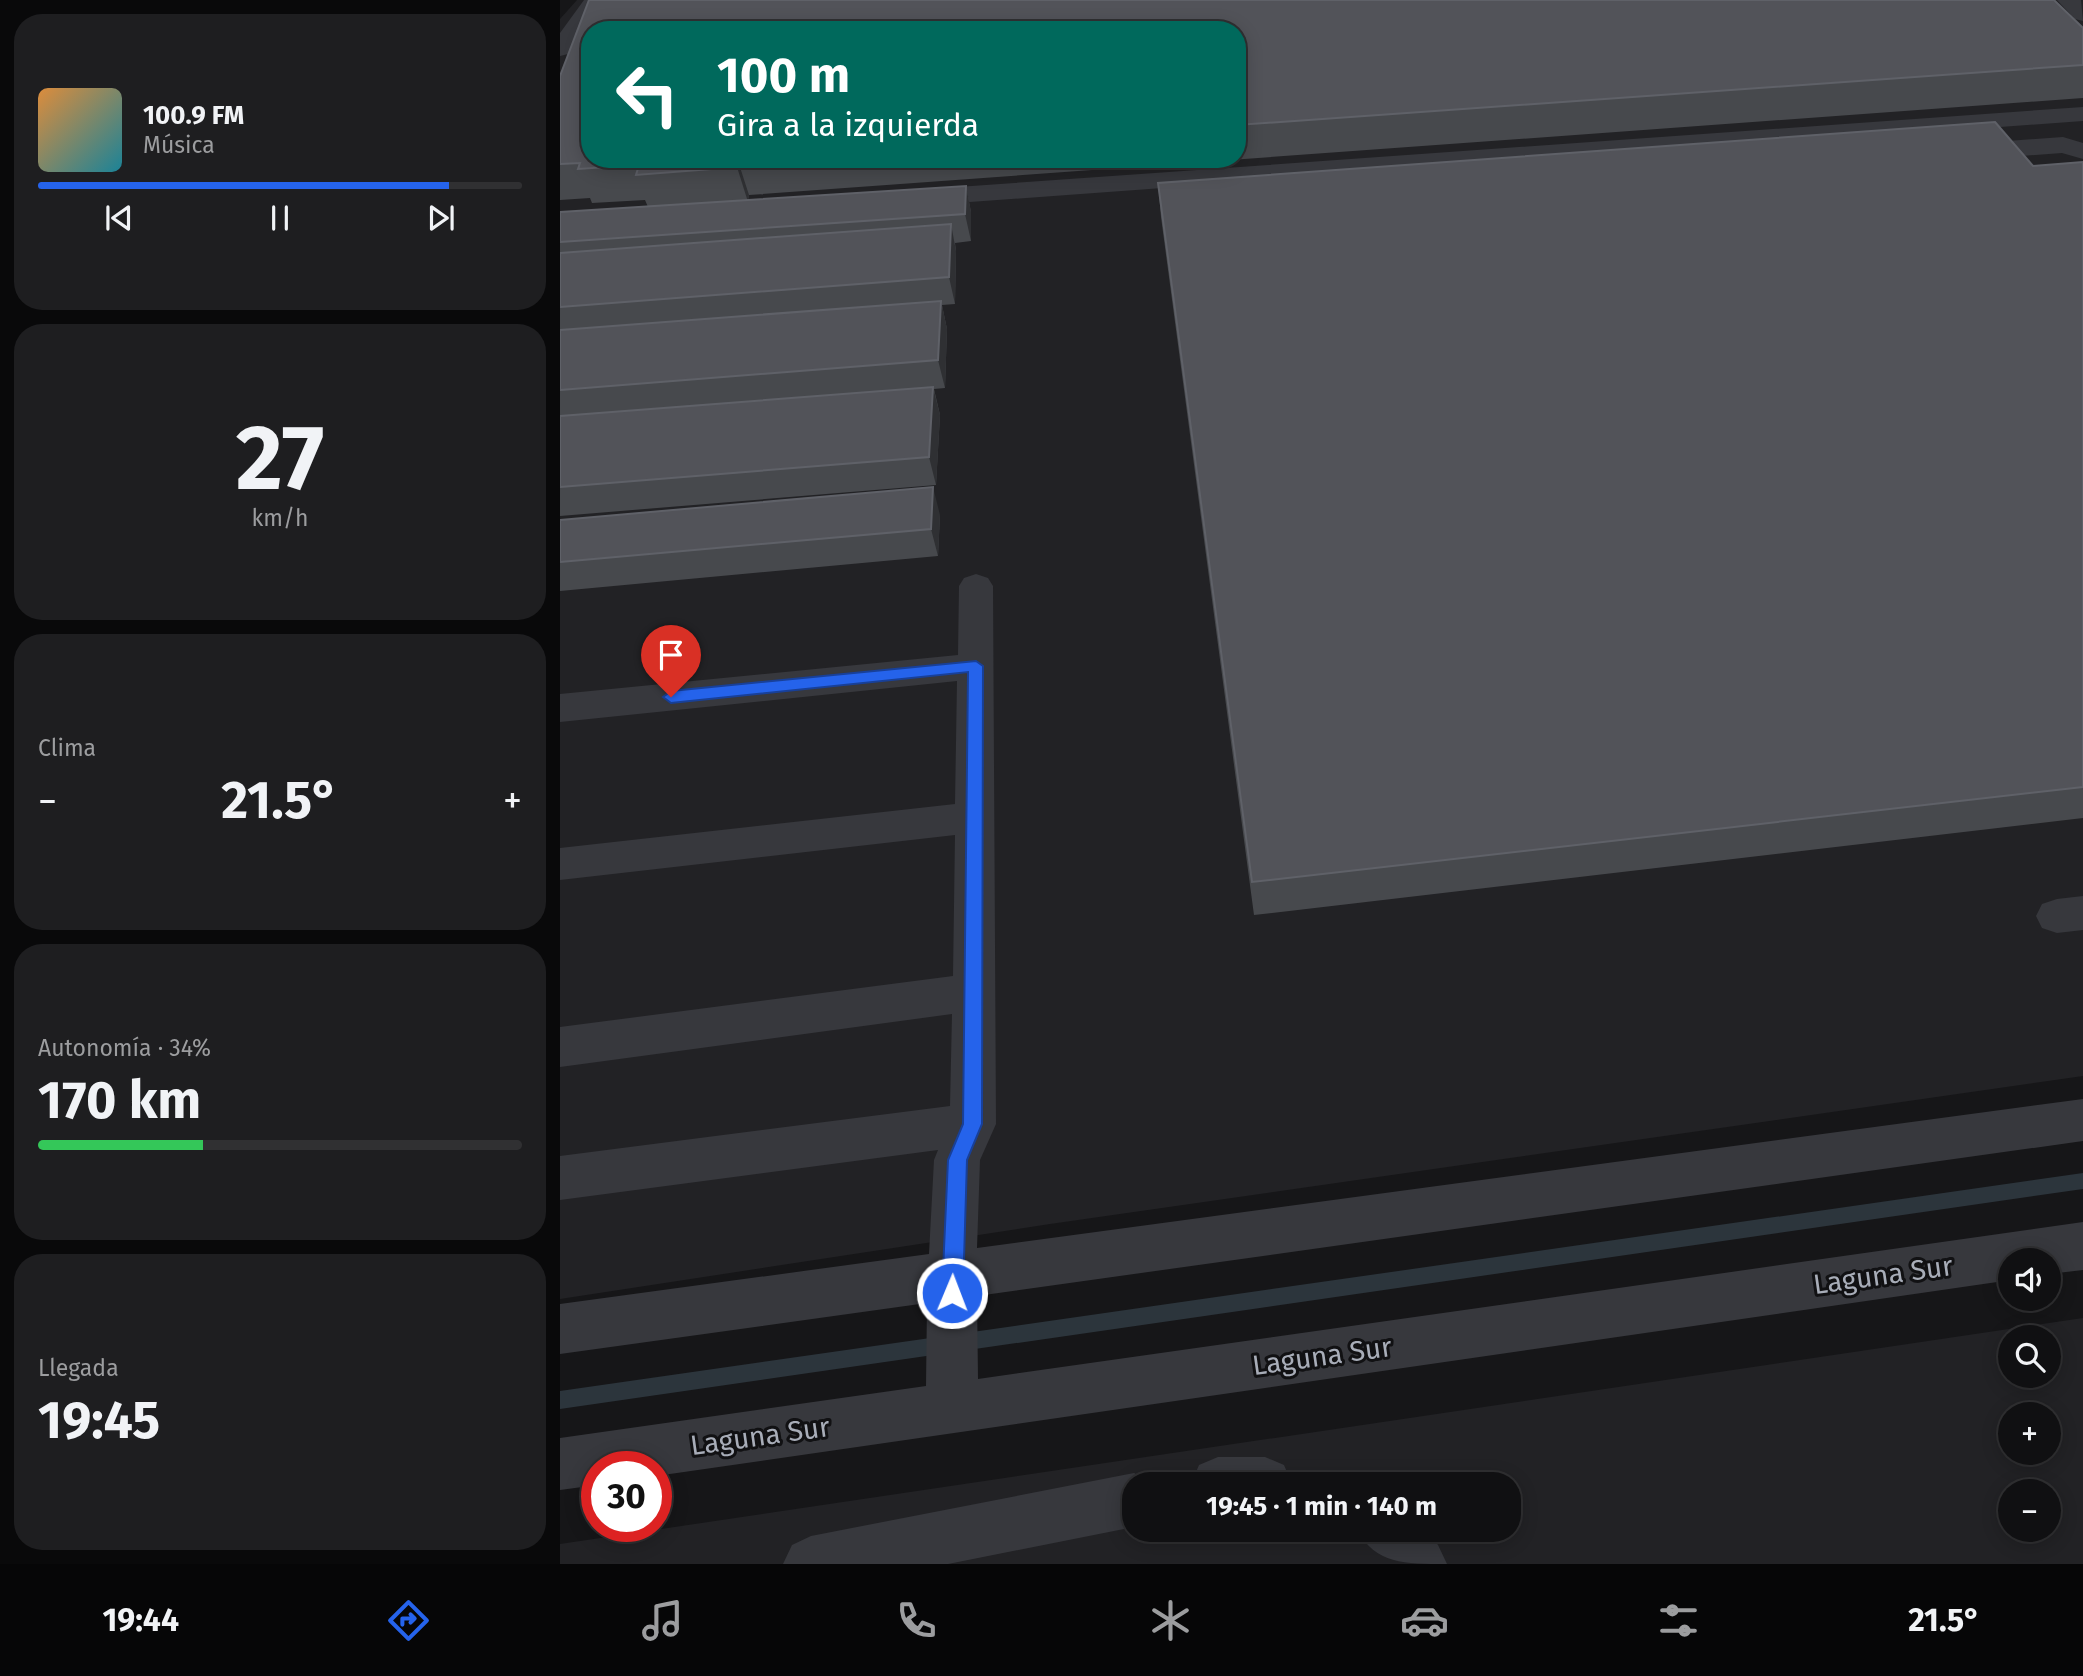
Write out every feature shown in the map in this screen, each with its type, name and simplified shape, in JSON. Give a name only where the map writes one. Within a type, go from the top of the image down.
[{"type":"street","points":[[560,49],[595,0]]},
{"type":"street","points":[[2068,0],[2083,14]]},
{"type":"street","points":[[892,199],[2083,114]]},
{"type":"street","points":[[1938,154],[2063,145],[2083,151]]},
{"type":"street","points":[[952,1392],[952,1293],[957,1160],[973,1124],[976,586]]},
{"type":"street","points":[[560,708],[976,666]]},
{"type":"street","points":[[560,864],[975,817]]},
{"type":"street","points":[[560,1047],[974,992]]},
{"type":"street","points":[[560,1329],[952,1293],[2083,1120]]},
{"type":"street","points":[[560,1178],[973,1124]]},
{"type":"street","name":"Laguna Sur","points":[[560,1464],[952,1392],[2083,1246]]},
{"type":"street","points":[[811,1564],[1122,1502]]},
{"type":"street","points":[[1399,1542],[1419,1564]]},
{"type":"shaded area","points":[[577,0],[2083,0],[2083,1076],[1050,1224],[560,1299],[560,19]]},
{"type":"shaded area","points":[[2083,1318],[2083,1564],[560,1564],[560,1544],[581,1541],[672,1542],[672,1527],[1998,1331],[1998,1388],[2061,1388],[2061,1325],[2036,1325]]},
{"type":"building","points":[[589,0],[2054,0],[2083,28],[2083,65],[1246,124],[1246,21],[581,21],[581,168],[593,168],[578,169],[580,163],[560,164],[560,76]]},
{"type":"building","points":[[1995,122],[2033,166],[2083,162],[2083,787],[1252,882],[1158,183]]},
{"type":"building","points":[[638,168],[724,168],[636,175]]},
{"type":"building","points":[[966,186],[965,214],[560,242],[560,212]]},
{"type":"building","points":[[951,224],[949,277],[560,307],[560,253]]},
{"type":"building","points":[[941,301],[938,360],[560,390],[560,330]]},
{"type":"building","points":[[933,387],[929,457],[560,487],[560,416]]},
{"type":"building","points":[[933,487],[931,529],[560,562],[560,520]]},
{"type":"waterway","points":[[560,1400],[2083,1181]]},
{"type":"route","points":[[671,697],[976,666],[973,1124],[957,1160],[952,1293]]}]
